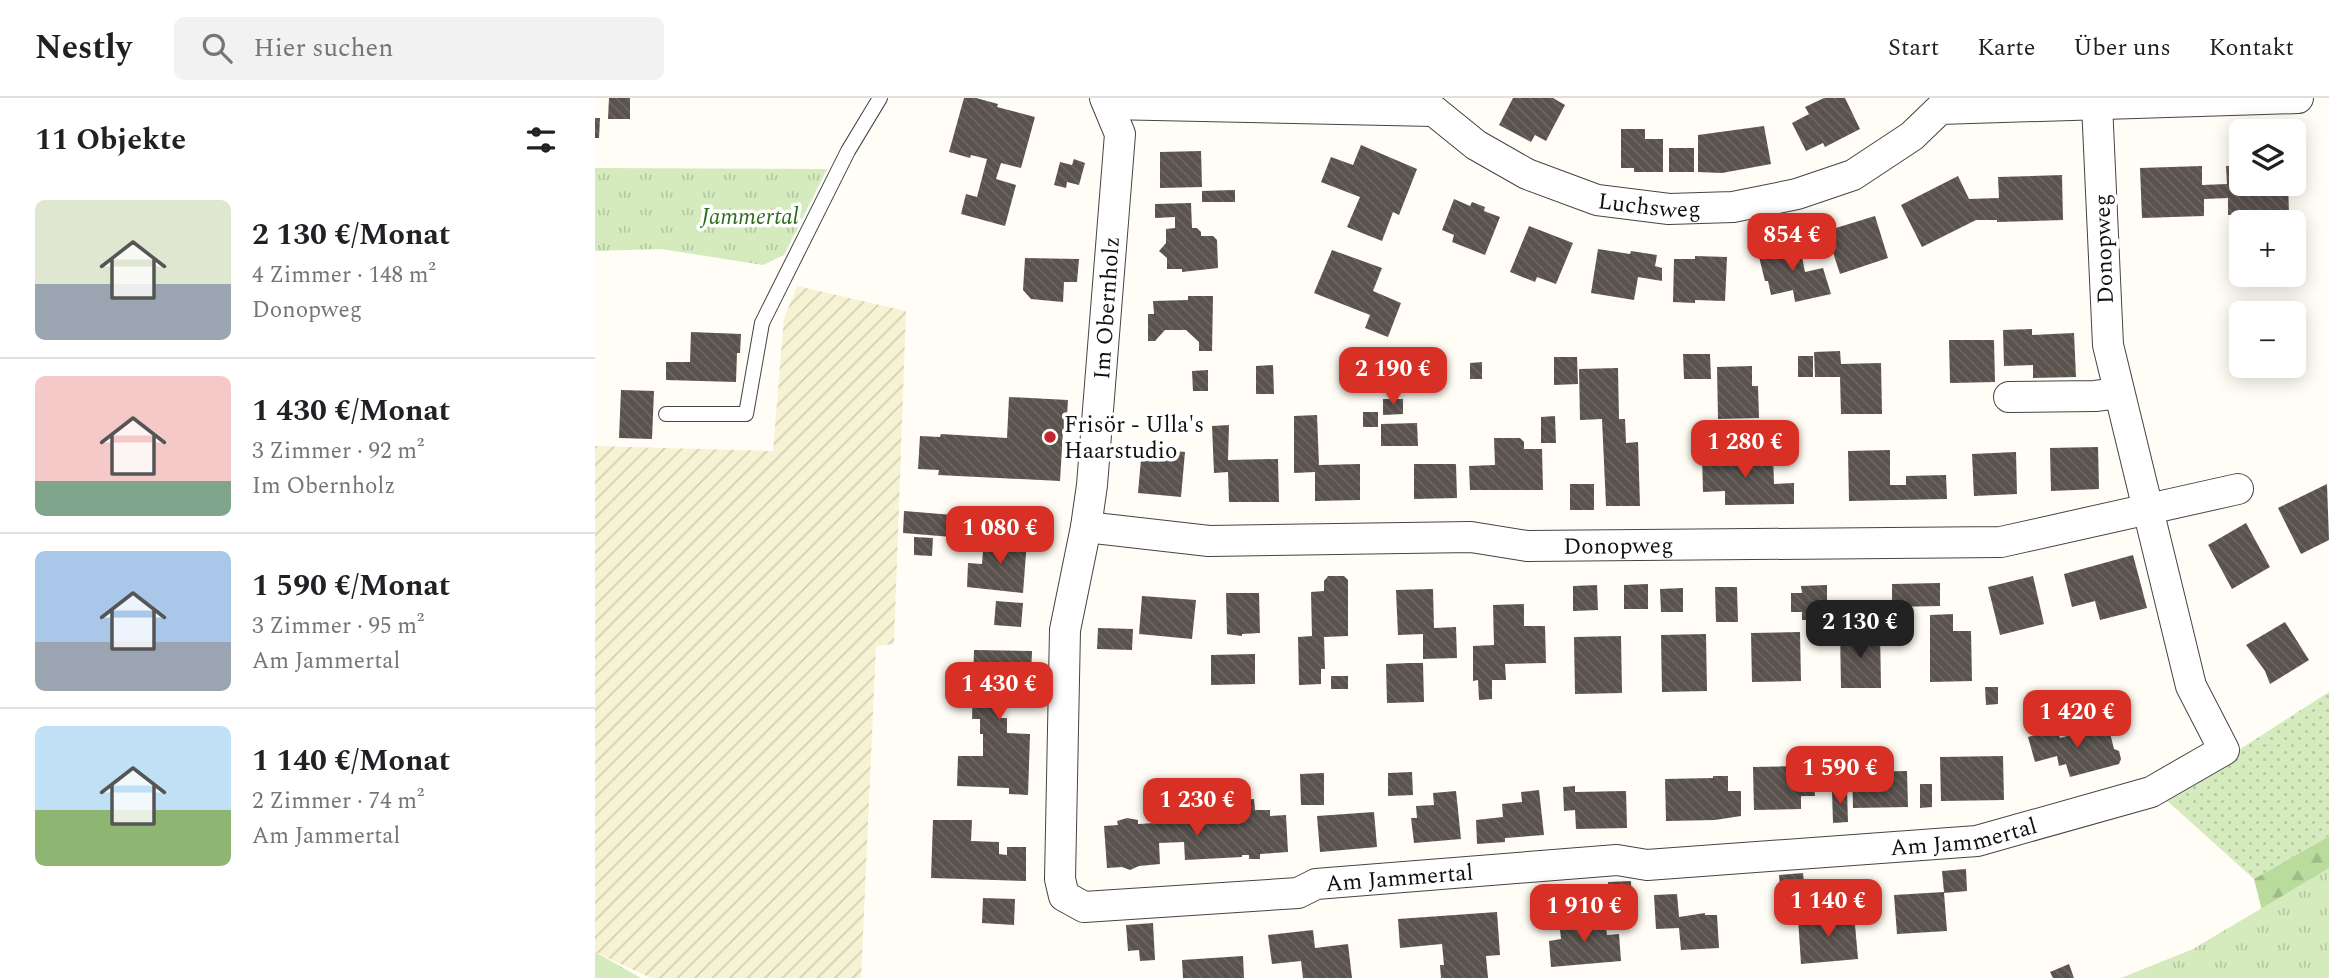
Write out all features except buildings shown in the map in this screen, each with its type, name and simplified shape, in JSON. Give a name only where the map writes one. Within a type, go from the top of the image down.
[{"type":"street","name":"Luchsweg","points":[[1438,104],[1476,145],[1527,173],[1597,200],[1669,209],[1733,207],[1797,194],[1853,175],[1912,135],[1938,103],[2097,104],[2298,98]]},
{"type":"street","points":[[1107,101],[1438,104]]},
{"type":"street","name":"Im Obernholz","points":[[1064,896],[1060,879],[1065,630],[1092,485],[1120,134],[1107,101]]},
{"type":"street","name":"Donopweg","points":[[2097,104],[2108,345],[2191,686],[2224,750]]},
{"type":"street","points":[[2009,397],[2095,396],[2119,393]]},
{"type":"street","name":"Donopweg","points":[[1086,527],[1209,541],[1471,537],[1527,546],[2001,542],[2238,489]]},
{"type":"street","name":"Am Jammertal","points":[[1064,896],[1084,907],[1298,893],[1315,884],[1617,860],[1647,865],[1977,841],[2151,792],[2224,750]]},
{"type":"lane","points":[[666,414],[746,414],[762,323],[848,151],[880,98]]},
{"type":"shaded area","points":[[797,286],[906,311],[894,644],[876,646],[861,978],[651,978],[595,952],[595,446],[773,451],[784,319]]},
{"type":"green space","name":"Jammertal","points":[[595,168],[827,169],[784,255],[763,265],[661,249],[595,251]]},
{"type":"green space","points":[[2329,692],[2329,836],[2254,879],[2164,798]]},
{"type":"green space","points":[[2329,836],[2329,978],[2279,978],[2254,879]]},
{"type":"green space","points":[[2329,868],[2329,978],[2121,978],[2193,949]]},
{"type":"green space","points":[[595,952],[641,978],[595,978]]},
{"type":"place","name":"Frisör - Ulla's Haarstudio","points":[[1050,437]]}]
